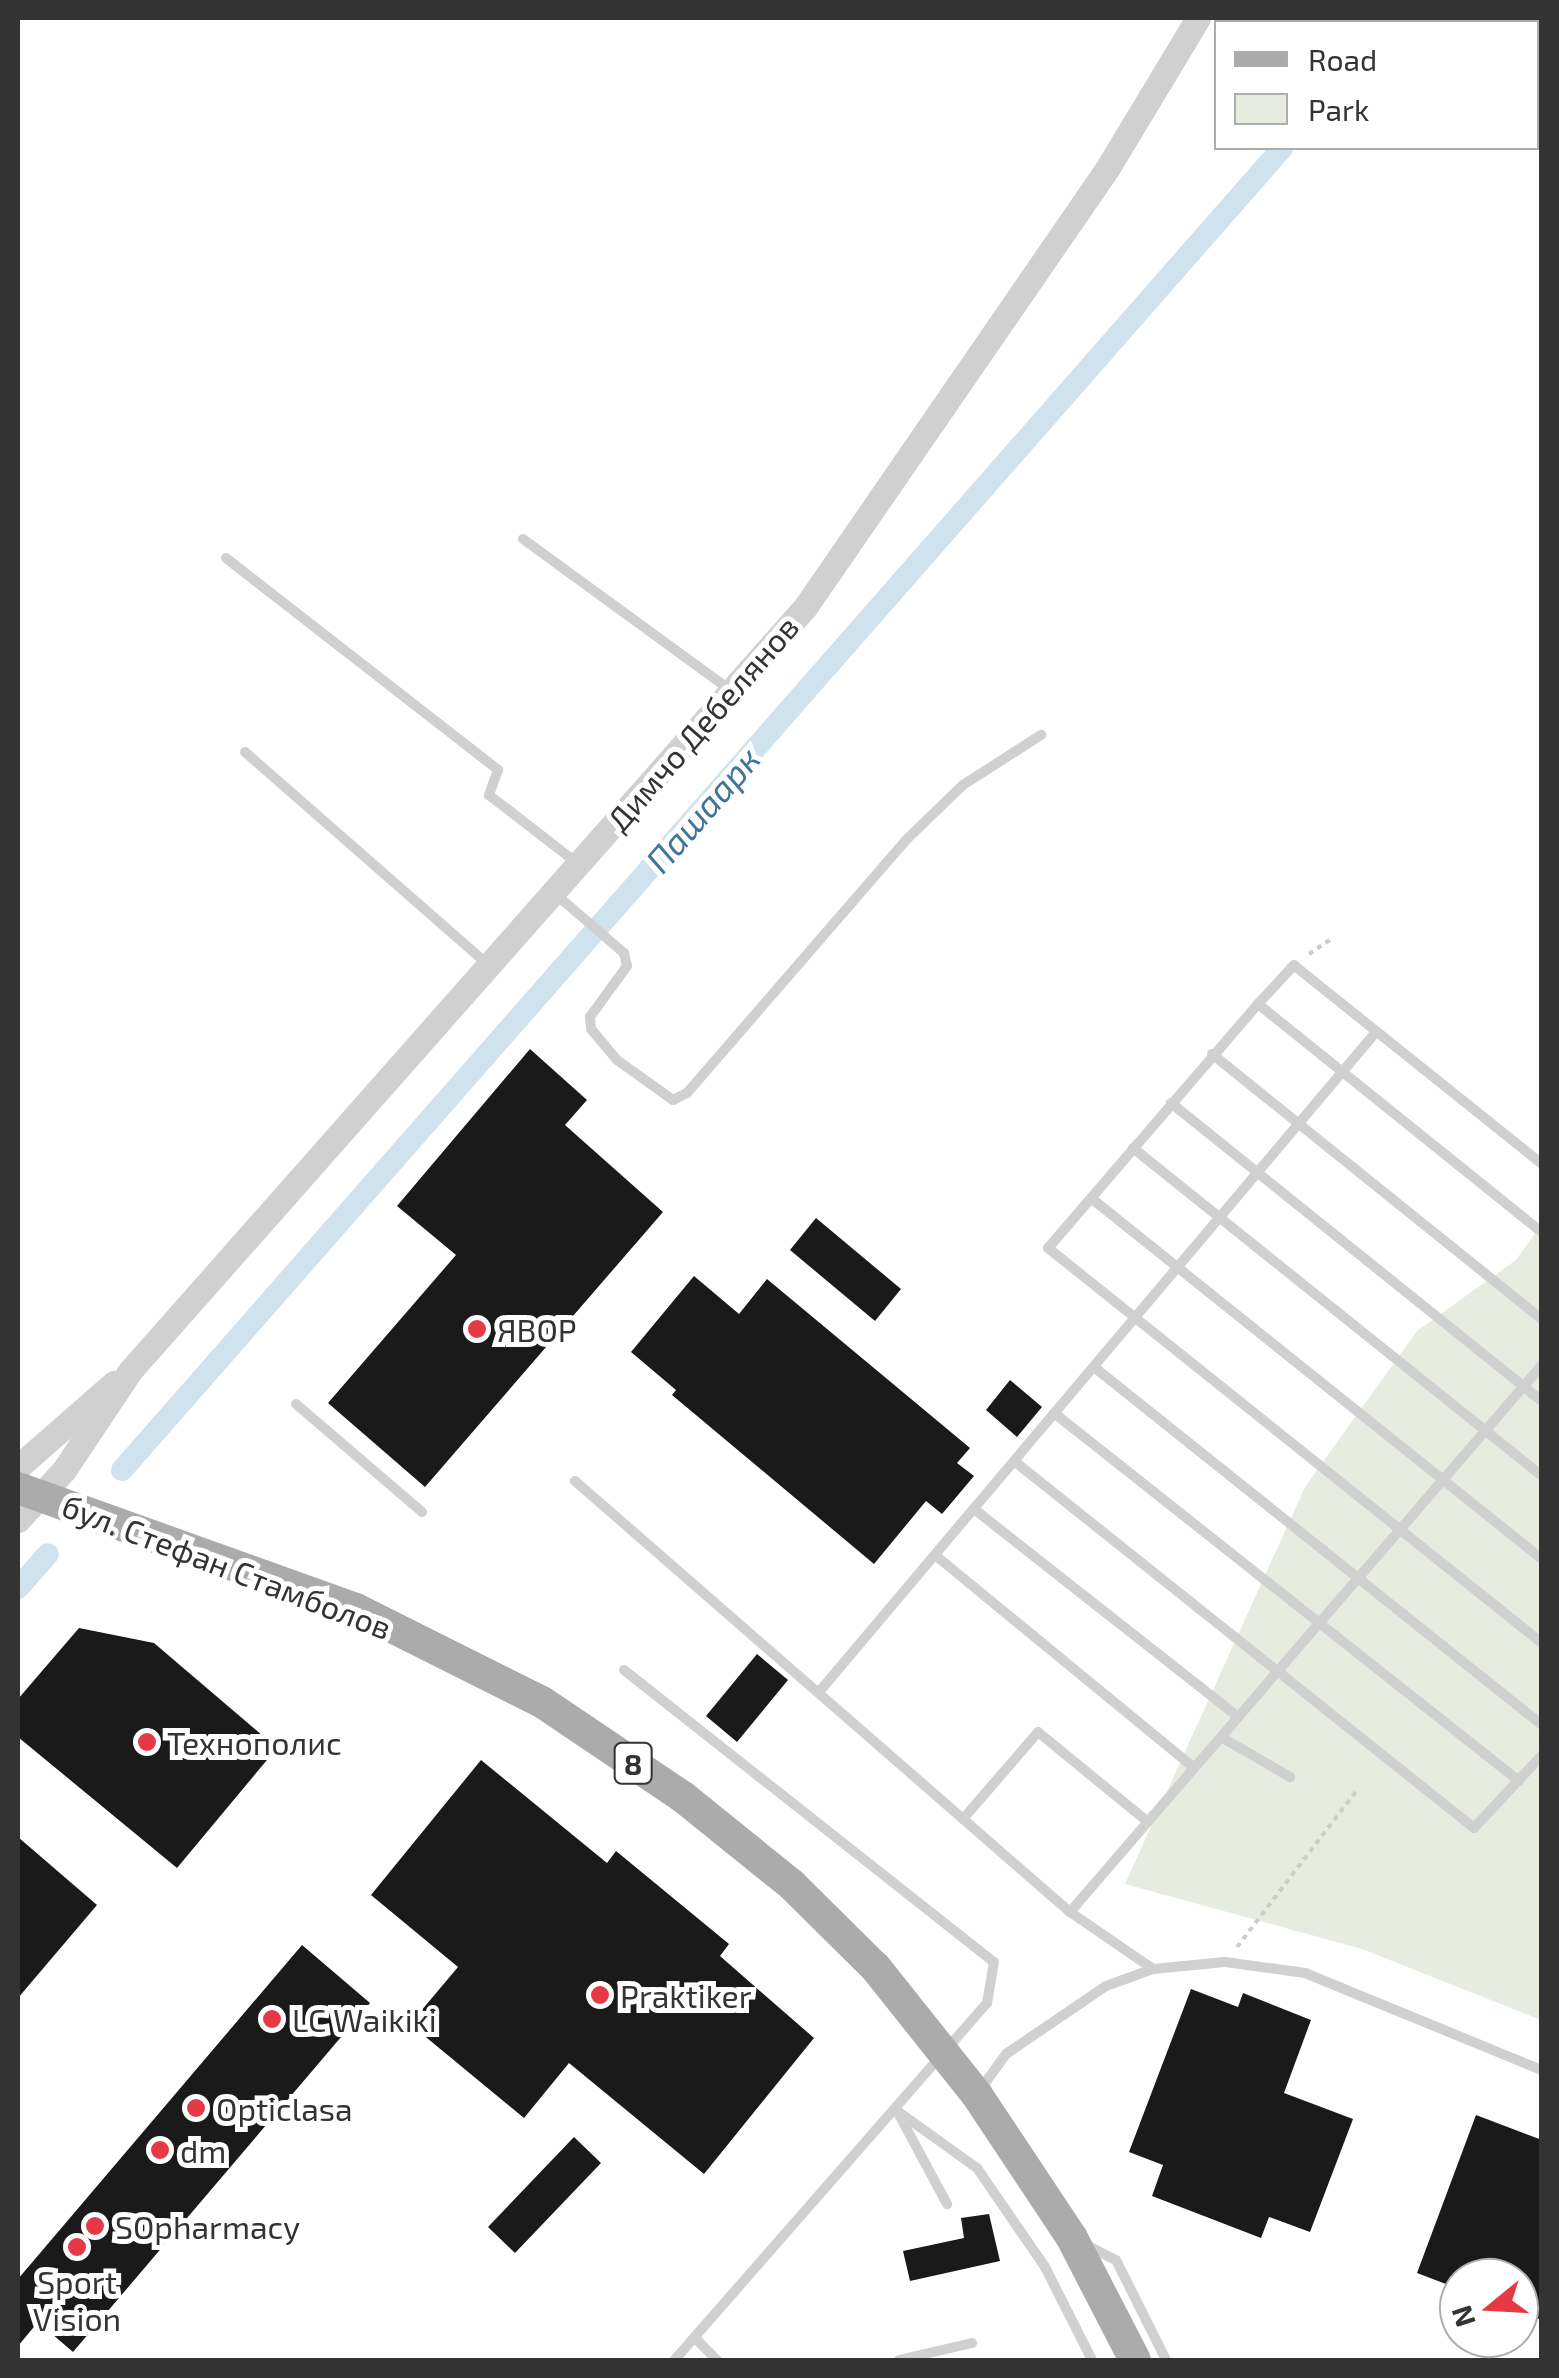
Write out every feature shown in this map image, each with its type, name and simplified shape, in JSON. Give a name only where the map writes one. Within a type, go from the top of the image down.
[{"type":"main road","name":"бул. Стефан Стамболов","points":[[29,1491],[356,1609],[542,1702],[684,1797],[792,1885],[876,1968],[946,2055],[1072,2238],[1135,2360]]},
{"type":"street","name":"Димчо Дебелянов","points":[[18,1520],[29,1491],[130,1371],[817,590],[1106,170],[1198,18]]},
{"type":"street","name":"Димчо Дебелянов","points":[[18,1468],[130,1371]]},
{"type":"lane","points":[[523,539],[730,691]]},
{"type":"lane","points":[[226,558],[498,770],[489,796],[578,863]]},
{"type":"lane","points":[[553,892],[610,942],[627,966],[590,1018],[591,1029],[617,1060],[673,1100],[687,1093],[906,840],[963,785],[1041,735]]},
{"type":"lane","points":[[245,752],[488,965]]},
{"type":"lane","points":[[1542,1164],[1294,964],[1212,1054],[1048,1248],[1542,1643]]},
{"type":"lane","points":[[1258,1004],[1542,1232]]},
{"type":"lane","points":[[819,1692],[1376,1032]]},
{"type":"lane","points":[[1212,1054],[1542,1320]]},
{"type":"lane","points":[[1171,1104],[1542,1401]]},
{"type":"lane","points":[[1133,1148],[1542,1476]]},
{"type":"lane","points":[[1090,1198],[1542,1559]]},
{"type":"lane","points":[[1070,1912],[1542,1366]]},
{"type":"lane","points":[[1094,1367],[1542,1725]]},
{"type":"lane","points":[[296,1404],[422,1512]]},
{"type":"lane","points":[[1054,1413],[1519,1781]]},
{"type":"lane","points":[[1014,1461],[1474,1828],[1542,1756]]},
{"type":"lane","points":[[576,1481],[1070,1912],[1154,1969]]},
{"type":"lane","points":[[974,1508],[1238,1717]]},
{"type":"lane","points":[[934,1556],[1194,1768]]},
{"type":"lane","points":[[624,1670],[994,1962],[988,2003],[674,2360]]},
{"type":"lane","points":[[963,1819],[1038,1732],[1148,1822]]},
{"type":"lane","points":[[1221,1737],[1290,1777]]},
{"type":"lane","points":[[977,2095],[1006,2054],[1106,1986],[1154,1969],[1226,1962],[1305,1972],[1542,2070]]},
{"type":"lane","points":[[896,2110],[947,2204]]},
{"type":"lane","points":[[896,2110],[978,2168],[1045,2267],[1092,2360]]},
{"type":"lane","points":[[1072,2238],[1116,2260],[1166,2360]]},
{"type":"lane","points":[[695,2338],[718,2360]]},
{"type":"lane","points":[[899,2360],[972,2343]]},
{"type":"path","points":[[1294,964],[1334,936]]},
{"type":"path","points":[[1226,1962],[1357,1790]]},
{"type":"green space","points":[[1541,1225],[1541,2020],[1362,1949],[1125,1884],[1305,1487],[1417,1331],[1516,1260]]},
{"type":"building","name":"ЯВОР","points":[[530,1049],[587,1100],[565,1125],[663,1212],[425,1487],[328,1403],[456,1255],[397,1206]]},
{"type":"building","points":[[816,1218],[901,1289],[875,1321],[790,1250]]},
{"type":"building","points":[[694,1276],[739,1314],[767,1279],[970,1448],[957,1463],[974,1476],[942,1514],[926,1501],[874,1564],[672,1395],[676,1390],[631,1352]]},
{"type":"building","points":[[1010,1380],[1042,1407],[1017,1437],[986,1410]]},
{"type":"building","name":"Технополис","points":[[79,1628],[154,1643],[277,1748],[177,1868],[18,1737],[18,1699]]},
{"type":"building","points":[[757,1654],[788,1680],[737,1742],[706,1716]]},
{"type":"building","name":"Praktiker","points":[[481,1760],[607,1863],[616,1851],[729,1944],[720,1956],[814,2038],[704,2174],[569,2063],[524,2118],[410,2024],[458,1967],[371,1895]]},
{"type":"building","points":[[18,1837],[97,1905],[18,1998]]},
{"type":"building","points":[[302,1945],[370,2003],[73,2352],[38,2322],[18,2346],[18,2279]]},
{"type":"building","points":[[1191,1989],[1238,2007],[1243,1993],[1311,2020],[1284,2093],[1353,2119],[1310,2232],[1269,2217],[1261,2238],[1152,2196],[1163,2165],[1129,2152]]},
{"type":"building","points":[[1476,2115],[1542,2140],[1542,2320],[1539,2258],[1439,2258],[1439,2281],[1417,2273]]},
{"type":"building","points":[[574,2137],[601,2163],[515,2253],[488,2227]]},
{"type":"building","points":[[989,2214],[1000,2261],[910,2281],[903,2251],[964,2238],[961,2218]]},
{"type":"waterway","name":"Пашаарк","points":[[122,1470],[1280,150]]},
{"type":"waterway","name":"Пашаарк","points":[[18,1588],[48,1554]]},
{"type":"place","name":"ЯВОР","points":[[477,1329]]},
{"type":"place","name":"Технополис","points":[[147,1742]]},
{"type":"place","name":"Praktiker","points":[[600,1995]]},
{"type":"place","name":"LC Waikiki","points":[[272,2019]]},
{"type":"place","name":"Opticlasa","points":[[196,2108]]},
{"type":"place","name":"dm","points":[[160,2150]]},
{"type":"place","name":"SOpharmacy","points":[[95,2226]]},
{"type":"place","name":"Sport Vision","points":[[77,2247]]}]
